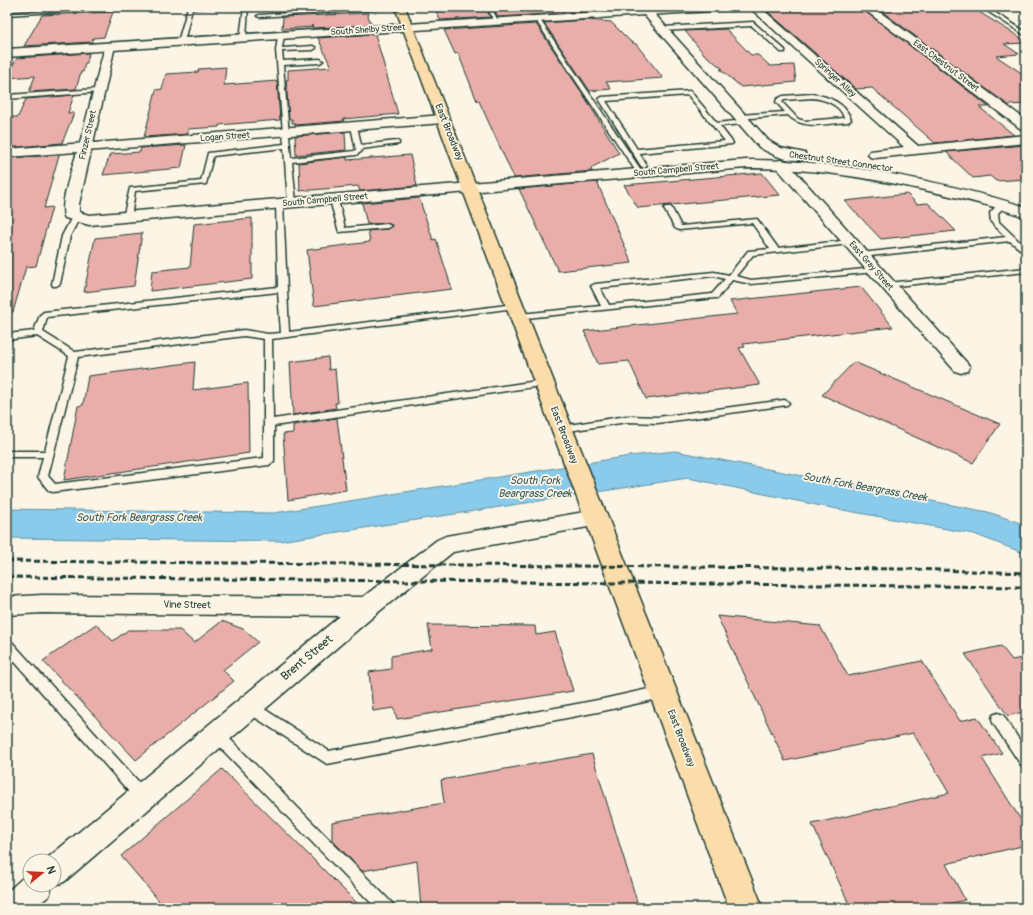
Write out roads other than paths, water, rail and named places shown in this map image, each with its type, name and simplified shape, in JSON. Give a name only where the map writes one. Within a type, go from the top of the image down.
[{"type":"main road","name":"East Broadway","points":[[399,7],[518,312],[745,907]]},
{"type":"main road","name":"East Chestnut Street","points":[[866,7],[1026,126]]},
{"type":"main road","name":"South Shelby Street","points":[[7,53],[497,22],[538,19],[598,11],[647,12]]},
{"type":"main road","points":[[647,12],[764,144]]},
{"type":"main road","name":"South Campbell Street","points":[[78,218],[89,220],[127,218],[570,179],[640,169],[756,156],[764,152],[764,144]]},
{"type":"main road","name":"Chestnut Street Connector","points":[[764,144],[777,152],[789,155],[872,165],[934,179],[963,188],[994,202]]},
{"type":"main road","name":"Logan Street","points":[[7,153],[85,147]]},
{"type":"main road","name":"Finzer Street","points":[[78,218],[72,215],[71,204],[85,147]]},
{"type":"main road","name":"South Campbell Street","points":[[640,169],[746,164],[781,164]]},
{"type":"main road","name":"Chestnut Street Connector","points":[[781,164],[867,174],[994,202],[1026,212]]},
{"type":"street","name":"South Shelby Street","points":[[647,12],[730,7]]},
{"type":"street","name":"Springer Alley","points":[[754,7],[915,150]]},
{"type":"street","name":"Finzer Street","points":[[85,147],[110,46]]},
{"type":"street","name":"Logan Street","points":[[85,147],[443,119]]},
{"type":"street","points":[[875,154],[1026,139]]},
{"type":"street","name":"East Gray Street","points":[[781,164],[961,367]]},
{"type":"street","name":"Brent Street","points":[[62,865],[430,556],[449,544],[592,507]]},
{"type":"street","name":"Vine Street","points":[[7,606],[42,604],[368,607]]},
{"type":"street","points":[[11,908],[29,893]]},
{"type":"lane","points":[[7,14],[121,7]]},
{"type":"lane","points":[[181,42],[190,8],[212,7]]},
{"type":"lane","points":[[243,38],[246,7]]},
{"type":"lane","points":[[259,16],[399,7]]},
{"type":"lane","points":[[489,7],[497,22]]},
{"type":"lane","points":[[983,7],[1026,34]]},
{"type":"lane","points":[[538,19],[640,169]]},
{"type":"lane","points":[[662,29],[753,24],[783,51]]},
{"type":"lane","points":[[281,36],[279,50],[288,160],[282,288],[285,335]]},
{"type":"lane","points":[[279,50],[313,48]]},
{"type":"lane","points":[[280,63],[320,61]]},
{"type":"lane","points":[[7,97],[98,91]]},
{"type":"lane","points":[[635,151],[730,143],[690,93],[602,99],[635,151],[640,169]]},
{"type":"lane","points":[[821,96],[830,100],[845,112],[848,120],[805,123],[796,120],[789,113],[779,100],[821,96]]},
{"type":"lane","points":[[715,125],[789,113]]},
{"type":"lane","points":[[288,160],[356,153],[359,150],[354,126]]},
{"type":"lane","points":[[358,147],[397,143]]},
{"type":"lane","points":[[127,218],[132,189],[204,183],[210,154],[287,146]]},
{"type":"lane","points":[[334,200],[342,230],[386,226]]},
{"type":"lane","points":[[994,202],[995,222],[1026,252]]},
{"type":"lane","points":[[668,209],[679,228],[754,221],[776,251]]},
{"type":"lane","points":[[56,284],[66,236],[78,218]]},
{"type":"lane","points":[[861,255],[1012,239]]},
{"type":"lane","points":[[7,337],[38,333],[74,356],[244,333],[268,337],[518,312],[606,308],[715,296],[752,253],[850,242]]},
{"type":"lane","points":[[606,308],[595,286],[714,274],[751,282],[875,270]]},
{"type":"lane","points":[[888,286],[1026,270]]},
{"type":"lane","points":[[38,333],[44,315],[282,288]]},
{"type":"lane","points":[[74,356],[43,477],[53,488],[269,461],[270,423],[268,337]]},
{"type":"lane","points":[[270,423],[544,382]]},
{"type":"lane","points":[[562,428],[627,419],[658,420],[784,403]]},
{"type":"lane","points":[[7,454],[48,454]]},
{"type":"lane","points":[[7,646],[143,797]]},
{"type":"lane","points":[[250,707],[327,758],[663,692]]},
{"type":"lane","points":[[998,719],[1026,761]]},
{"type":"lane","points":[[217,735],[387,908]]},
{"type":"water","name":"South Fork Beargrass Creek","points":[[675,451],[988,512],[1026,525],[1026,554],[974,534],[821,506],[688,478],[280,541],[7,538],[7,509],[274,513],[630,456]]},
{"type":"railway","points":[[7,561],[909,569],[1026,573]]},
{"type":"railway","points":[[7,577],[1026,587]]}]
